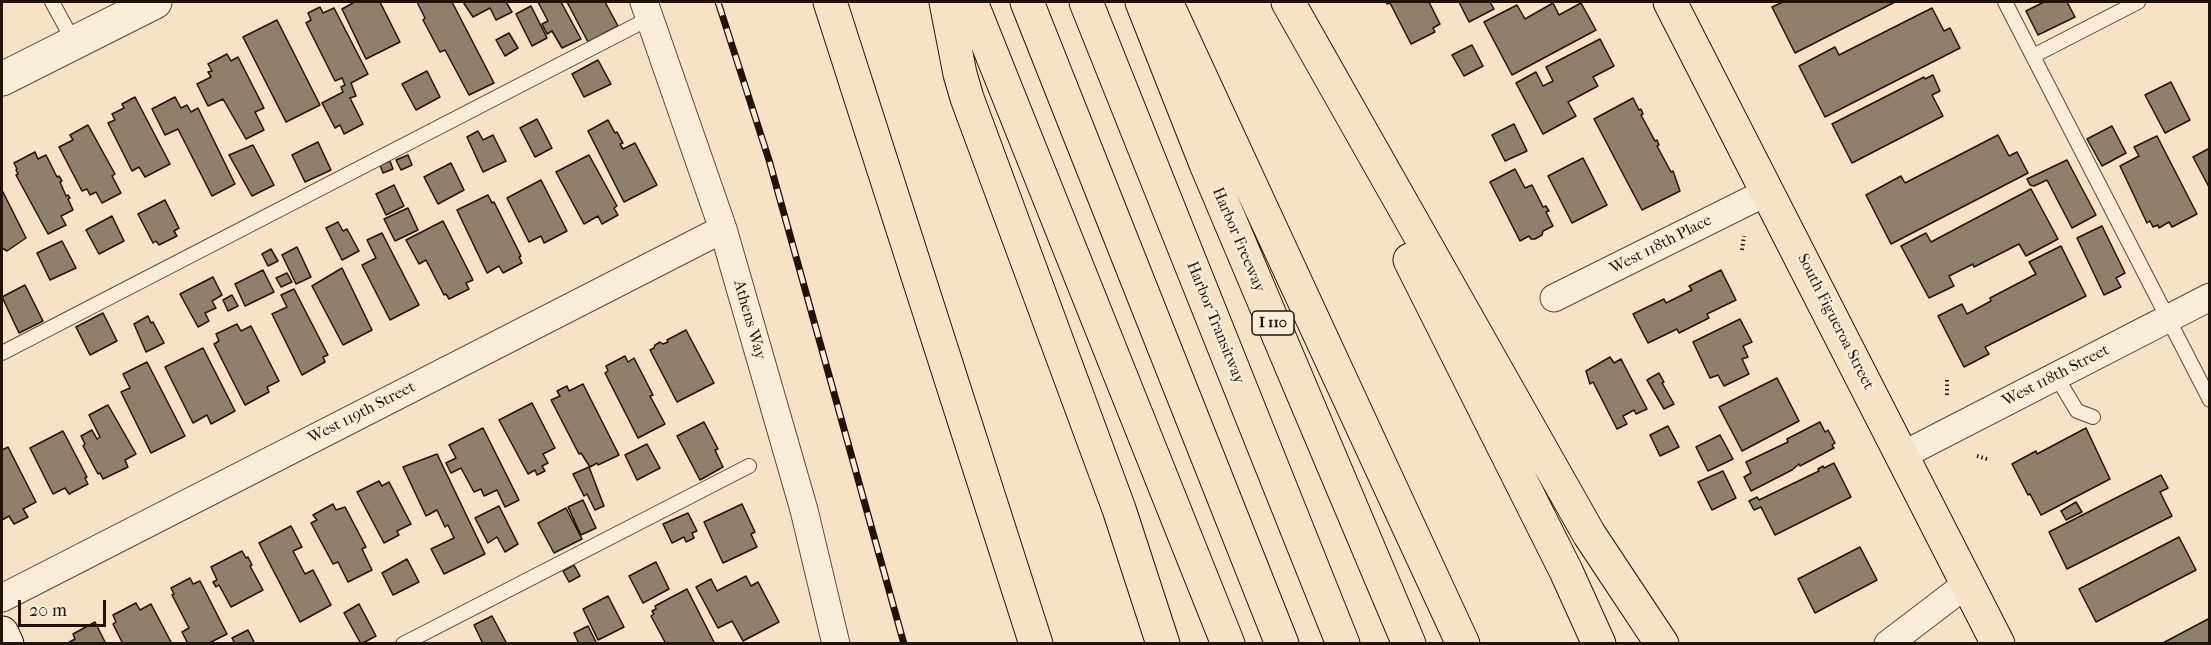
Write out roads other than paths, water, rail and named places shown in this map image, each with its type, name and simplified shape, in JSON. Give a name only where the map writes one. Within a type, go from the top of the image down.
[{"type":"main road","points":[[830,2],[1036,644]]},
{"type":"main road","points":[[946,2],[967,98],[1119,509],[1163,644]]},
{"type":"main road","points":[[971,2],[1228,644]]},
{"type":"main road","points":[[1027,2],[1282,644]]},
{"type":"main road","name":"Harbor Transitway","points":[[1086,2],[1343,644]]},
{"type":"main road","name":"Harbor Freeway","points":[[1142,2],[1220,197],[1409,644]]},
{"type":"main road","points":[[1166,2],[1463,644]]},
{"type":"main road","points":[[1280,2],[1516,471],[1599,644]]},
{"type":"main road","points":[[1288,2],[1589,534],[1662,644]]},
{"type":"main road","name":"South Figueroa Street","points":[[1670,2],[1998,644]]},
{"type":"street","points":[[2,79],[154,2]]},
{"type":"street","name":"Athens Way","points":[[647,10],[723,229],[804,510],[836,644]]},
{"type":"street","name":"West 118th Place","points":[[1554,298],[1767,192]]},
{"type":"street","name":"West 119th Street","points":[[2,598],[723,229]]},
{"type":"street","name":"West 118th Street","points":[[1903,455],[2210,297]]},
{"type":"street","points":[[1888,644],[1968,583]]},
{"type":"street","points":[[2,633],[7,644]]},
{"type":"lane","points":[[52,2],[74,42]]},
{"type":"lane","points":[[2005,2],[2210,400]]},
{"type":"lane","points":[[2034,56],[2138,2]]},
{"type":"lane","points":[[2,353],[647,10]]},
{"type":"lane","points":[[2056,376],[2077,411],[2093,417]]},
{"type":"lane","points":[[403,644],[749,466]]},
{"type":"railway","points":[[718,2],[769,160],[904,644]]}]
